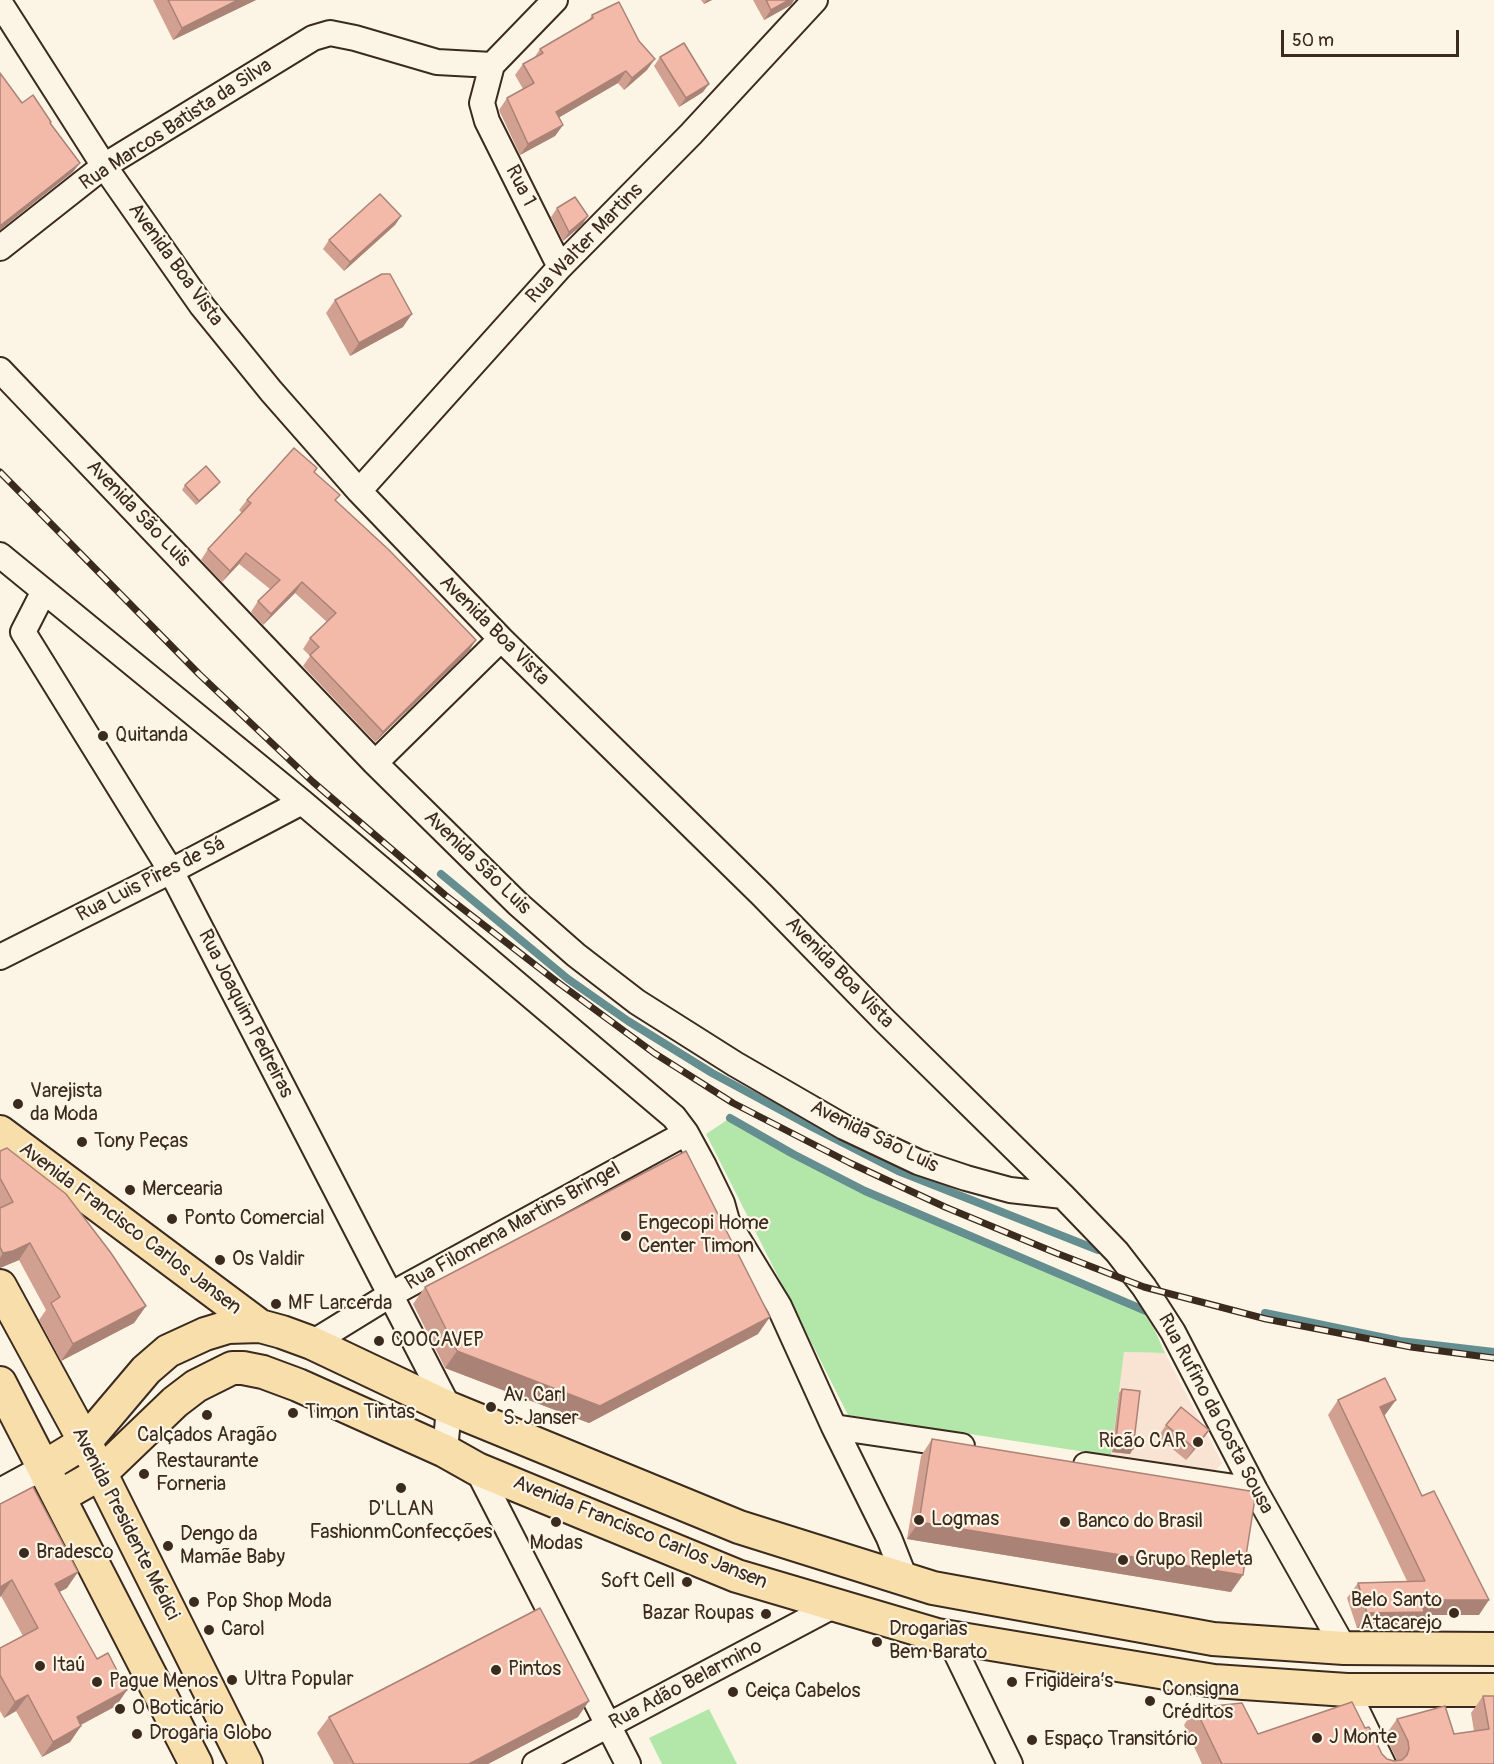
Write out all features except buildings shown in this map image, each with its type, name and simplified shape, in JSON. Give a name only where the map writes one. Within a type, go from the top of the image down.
[{"type":"main road","name":"Avenida Francisco Carlos Jansen","points":[[0,1132],[260,1326]]},
{"type":"main road","name":"Avenida Presidente Médici","points":[[0,1286],[101,1473],[246,1764]]},
{"type":"main road","name":"Avenida Francisco Carlos Jansen","points":[[85,1442],[146,1370],[168,1352],[205,1334],[228,1327],[260,1326],[312,1343],[449,1408],[739,1527],[906,1581],[933,1588],[1213,1639],[1344,1648],[1494,1649]]},
{"type":"main road","name":"Avenida Francisco Carlos Jansen","points":[[59,1497],[101,1473],[175,1402],[196,1386],[232,1368],[243,1368],[263,1372],[298,1385],[445,1451],[477,1468],[736,1576],[949,1638],[1214,1681],[1347,1690],[1494,1690]]},
{"type":"main road","points":[[0,1383],[196,1764]]},
{"type":"main road","points":[[44,1467],[85,1442]]},
{"type":"street","points":[[492,65],[555,0]]},
{"type":"street","name":"Rua Walter Martins","points":[[358,491],[560,267],[691,134],[815,0]]},
{"type":"street","name":"Avenida Boa Vista","points":[[0,3],[104,166],[202,306],[358,491],[501,639],[762,895],[885,1021],[1063,1196]]},
{"type":"street","name":"Rua Marcos Batista da Silva","points":[[0,248],[104,166],[313,38],[330,33],[438,62],[492,65]]},
{"type":"street","name":"Rua 1","points":[[492,65],[482,103],[487,121],[560,267]]},
{"type":"street","name":"Avenida São Luis","points":[[0,370],[375,763],[518,904],[576,956],[637,1002],[725,1058],[844,1127],[918,1162],[966,1178],[1010,1190],[1063,1196]]},
{"type":"street","points":[[0,555],[302,802],[674,1117],[686,1133],[722,1203],[728,1221],[779,1306],[834,1427],[889,1538],[906,1581]]},
{"type":"street","name":"Rua Joaquim Pedreiras","points":[[44,591],[23,632],[171,871],[449,1408]]},
{"type":"street","points":[[375,763],[501,639]]},
{"type":"street","name":"Rua Luis Pires de Sá","points":[[0,957],[302,802]]},
{"type":"street","name":"Rua Filomena Martins Bringel","points":[[312,1343],[390,1295],[686,1133]]},
{"type":"street","name":"Rua Rufino da Costa Sousa","points":[[1063,1196],[1117,1252],[1144,1287],[1173,1332],[1255,1490],[1344,1648]]},
{"type":"street","points":[[445,1451],[449,1408]]},
{"type":"street","points":[[834,1427],[987,1450]]},
{"type":"street","points":[[1070,1462],[1255,1490]]},
{"type":"street","points":[[0,1491],[44,1467]]},
{"type":"street","points":[[477,1468],[628,1764]]},
{"type":"street","name":"Rua Adão Belarmino","points":[[535,1764],[835,1605]]},
{"type":"street","points":[[949,1638],[1011,1764]]},
{"type":"street","points":[[1347,1690],[1383,1764]]},
{"type":"shaded area","points":[[1124,1352],[1165,1353],[1222,1463],[1215,1471],[1111,1456]]},
{"type":"green space","points":[[730,1118],[865,1191],[1146,1311],[1165,1353],[1124,1352],[1111,1456],[848,1415],[706,1134]]},
{"type":"green space","points":[[709,1709],[737,1764],[662,1764],[649,1738]]},
{"type":"waterway","points":[[441,874],[568,979],[628,1021],[712,1073],[898,1171],[1098,1250]]},
{"type":"waterway","points":[[730,1118],[865,1191],[1146,1311]]},
{"type":"waterway","points":[[1265,1313],[1400,1341],[1494,1352]]},
{"type":"railway","points":[[0,472],[199,674],[313,782],[445,895],[556,981],[654,1053],[733,1103],[850,1163],[945,1207],[1144,1287],[1266,1319],[1411,1347],[1494,1358]]},
{"type":"place","name":"Quitanda","points":[[103,736]]},
{"type":"place","name":"Varejista da Moda","points":[[18,1104]]},
{"type":"place","name":"Tony Peças","points":[[82,1142]]},
{"type":"place","name":"Mercearia","points":[[130,1190]]},
{"type":"place","name":"Ponto Comercial","points":[[172,1219]]},
{"type":"place","name":"Engecopi Home Center Timon","points":[[626,1236]]},
{"type":"place","name":"Os Valdir","points":[[220,1260]]},
{"type":"place","name":"MF Larcerda","points":[[276,1304]]},
{"type":"place","name":"COOCAVEP","points":[[379,1341]]},
{"type":"place","name":"Av. Carl S. Janser","points":[[491,1407]]},
{"type":"place","name":"Timon Tintas","points":[[293,1413]]},
{"type":"place","name":"Calçados Aragão","points":[[207,1415]]},
{"type":"place","name":"Ricão CAR","points":[[1198,1442]]},
{"type":"place","name":"Restaurante Forneria","points":[[144,1474]]},
{"type":"place","name":"D'LLAN FashionmConfecções","points":[[401,1488]]},
{"type":"place","name":"Logmas","points":[[919,1520]]},
{"type":"place","name":"Modas","points":[[556,1522]]},
{"type":"place","name":"Banco do Brasil","points":[[1065,1522]]},
{"type":"place","name":"Dengo da Mamãe Baby","points":[[168,1546]]},
{"type":"place","name":"Bradesco","points":[[24,1553]]},
{"type":"place","name":"Grupo Repleta","points":[[1123,1560]]},
{"type":"place","name":"Soft Cell","points":[[687,1582]]},
{"type":"place","name":"Pop Shop Moda","points":[[194,1602]]},
{"type":"place","name":"Belo Santo Atacarejo","points":[[1454,1613]]},
{"type":"place","name":"Bazar Roupas","points":[[766,1614]]},
{"type":"place","name":"Carol","points":[[209,1630]]},
{"type":"place","name":"Drogarias Bem Barato","points":[[877,1642]]},
{"type":"place","name":"Itaú","points":[[40,1666]]},
{"type":"place","name":"Pintos","points":[[496,1670]]},
{"type":"place","name":"Ultra Popular","points":[[232,1680]]},
{"type":"place","name":"Pague Menos","points":[[97,1682]]},
{"type":"place","name":"Frigideira’s","points":[[1012,1682]]},
{"type":"place","name":"Ceiça Cabelos","points":[[733,1692]]},
{"type":"place","name":"Consigna Créditos","points":[[1150,1701]]},
{"type":"place","name":"O Boticário","points":[[120,1709]]},
{"type":"place","name":"Drogaria Globo","points":[[137,1734]]},
{"type":"place","name":"J Monte","points":[[1317,1738]]},
{"type":"place","name":"Espaço Transitório","points":[[1032,1740]]}]
